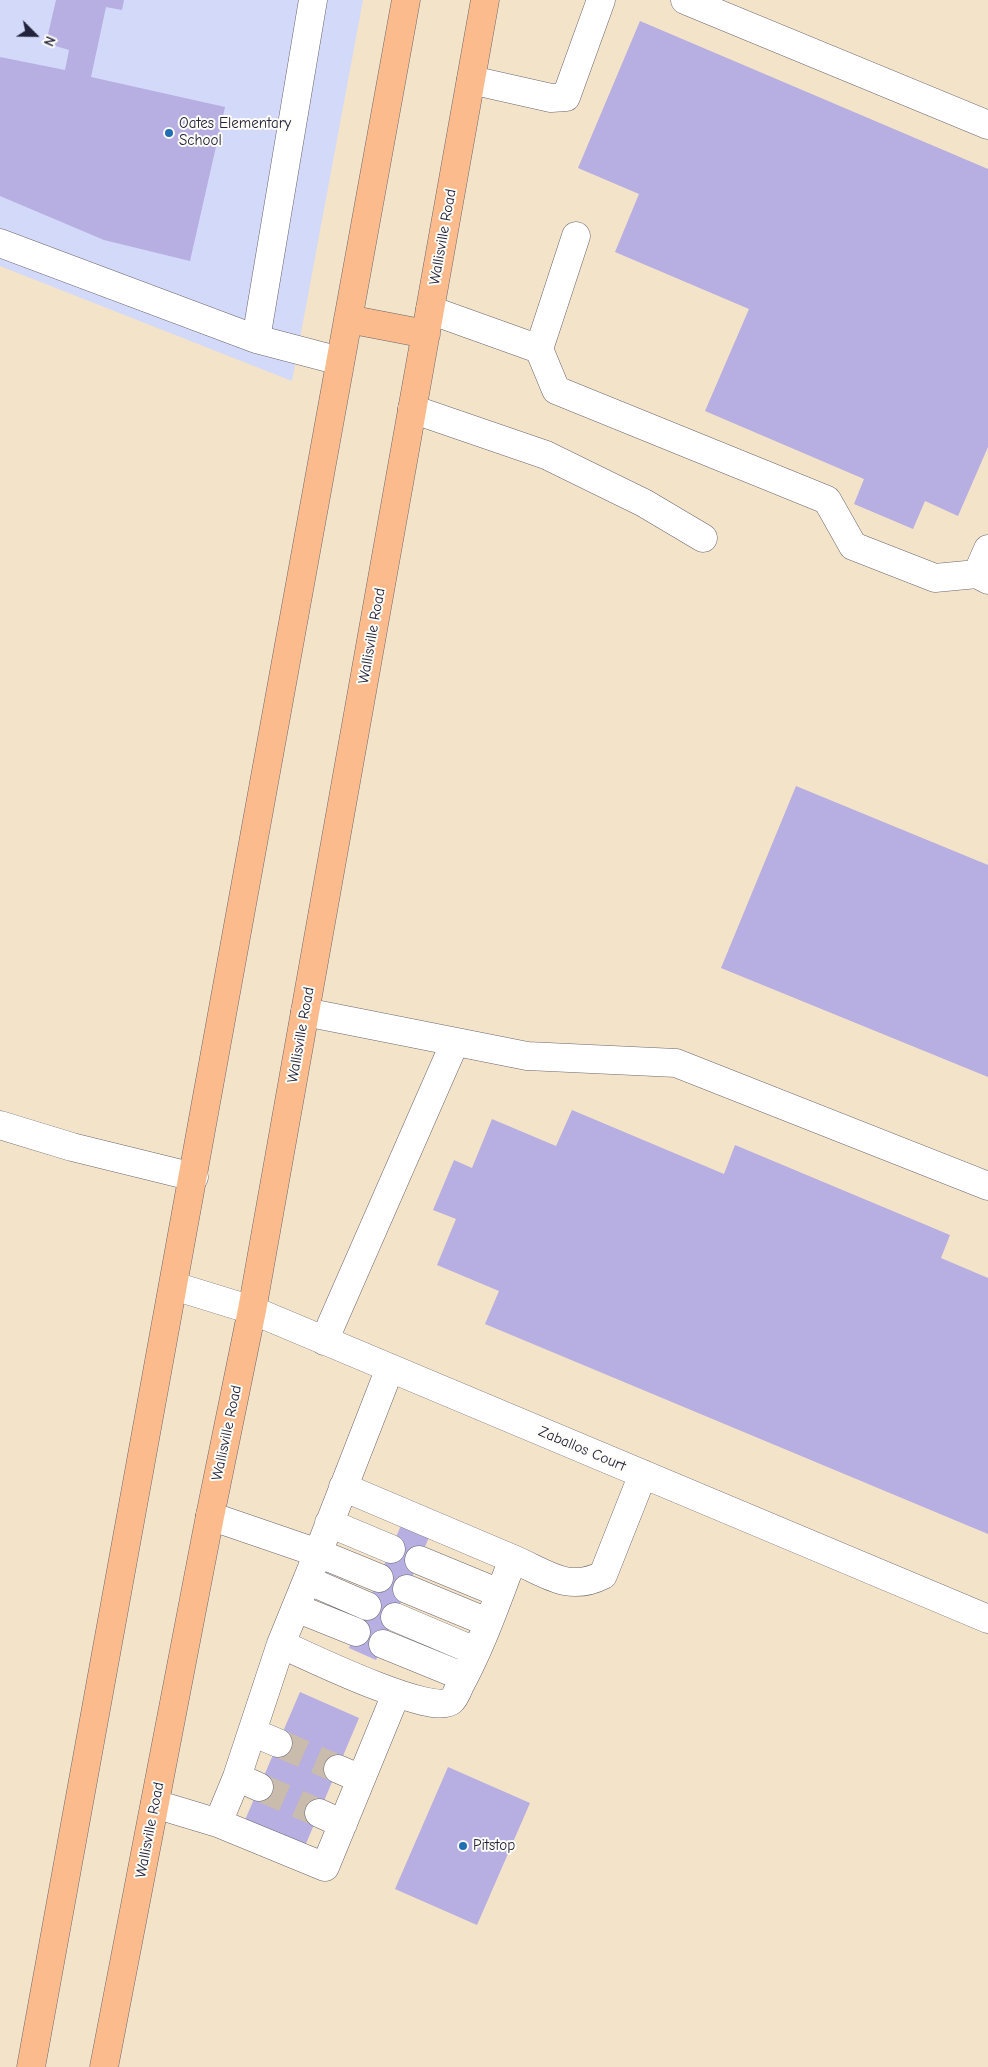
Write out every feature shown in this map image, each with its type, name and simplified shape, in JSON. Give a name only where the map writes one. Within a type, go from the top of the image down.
[{"type":"main road","points":[[32,2067],[406,0]]},
{"type":"main road","name":"Wallisville Road","points":[[104,2067],[210,1516],[252,1310],[486,0]]},
{"type":"main road","points":[[348,318],[428,322]]},
{"type":"street","points":[[256,339],[313,0]]},
{"type":"street","points":[[471,80],[551,98],[566,96],[601,0]]},
{"type":"street","points":[[685,0],[988,125]]},
{"type":"street","points":[[576,236],[539,348],[556,390],[827,500],[853,546],[936,578],[983,577],[988,549]]},
{"type":"street","points":[[0,244],[256,339],[340,361]]},
{"type":"street","points":[[428,322],[539,348]]},
{"type":"street","points":[[412,410],[546,455],[644,503],[703,538]]},
{"type":"street","points":[[305,1012],[527,1056],[676,1063],[988,1186]]},
{"type":"street","points":[[324,1340],[455,1042]]},
{"type":"street","points":[[0,1125],[72,1147],[194,1177]]},
{"type":"street","name":"Zaballos Court","points":[[174,1286],[252,1310],[988,1619]]},
{"type":"street","points":[[218,1823],[248,1782],[252,1732],[281,1644],[390,1368]]},
{"type":"street","points":[[343,1488],[513,1558],[568,1583],[579,1583],[591,1581],[603,1575],[643,1474]]},
{"type":"street","points":[[210,1516],[318,1553],[379,1578]]},
{"type":"street","points":[[329,1523],[391,1549]]},
{"type":"street","points":[[281,1644],[396,1694],[443,1705],[451,1701],[464,1677],[513,1558]]},
{"type":"street","points":[[419,1560],[500,1593]]},
{"type":"street","points":[[307,1580],[367,1606]]},
{"type":"street","points":[[407,1589],[487,1622]]},
{"type":"street","points":[[296,1608],[356,1632]]},
{"type":"street","points":[[395,1617],[475,1651]]},
{"type":"street","points":[[383,1644],[464,1677]]},
{"type":"street","points":[[155,1804],[218,1823],[325,1867],[331,1818],[350,1774],[396,1694]]},
{"type":"street","points":[[252,1732],[278,1743]]},
{"type":"shaded area","name":"Oates Elementary School","points":[[0,0],[363,0],[292,381],[0,266]]},
{"type":"building","points":[[56,0],[124,0],[122,10],[106,7],[91,77],[225,107],[190,261],[104,240],[0,196],[0,57],[65,70],[69,50],[46,43]]},
{"type":"building","points":[[640,21],[988,169],[988,447],[958,516],[925,501],[913,529],[854,504],[864,479],[705,411],[749,309],[615,252],[639,194],[578,168]]},
{"type":"building","points":[[796,786],[988,865],[988,1077],[721,968]]},
{"type":"building","points":[[572,1110],[724,1174],[735,1145],[950,1235],[941,1258],[988,1278],[988,1534],[485,1324],[499,1291],[437,1265],[456,1219],[433,1210],[454,1160],[472,1168],[492,1119],[556,1146]]},
{"type":"building","points":[[402,1523],[430,1535],[376,1660],[349,1648]]},
{"type":"building","points":[[300,1692],[359,1718],[305,1846],[245,1820]]},
{"type":"building","name":"Pitstop","points":[[448,1767],[530,1803],[477,1925],[395,1889]]},
{"type":"tunnel","points":[[278,1743],[338,1769]]},
{"type":"tunnel","points":[[259,1787],[319,1813]]},
{"type":"place","name":"Oates Elementary School","points":[[169,133]]},
{"type":"place","name":"Pitstop","points":[[463,1846]]}]
